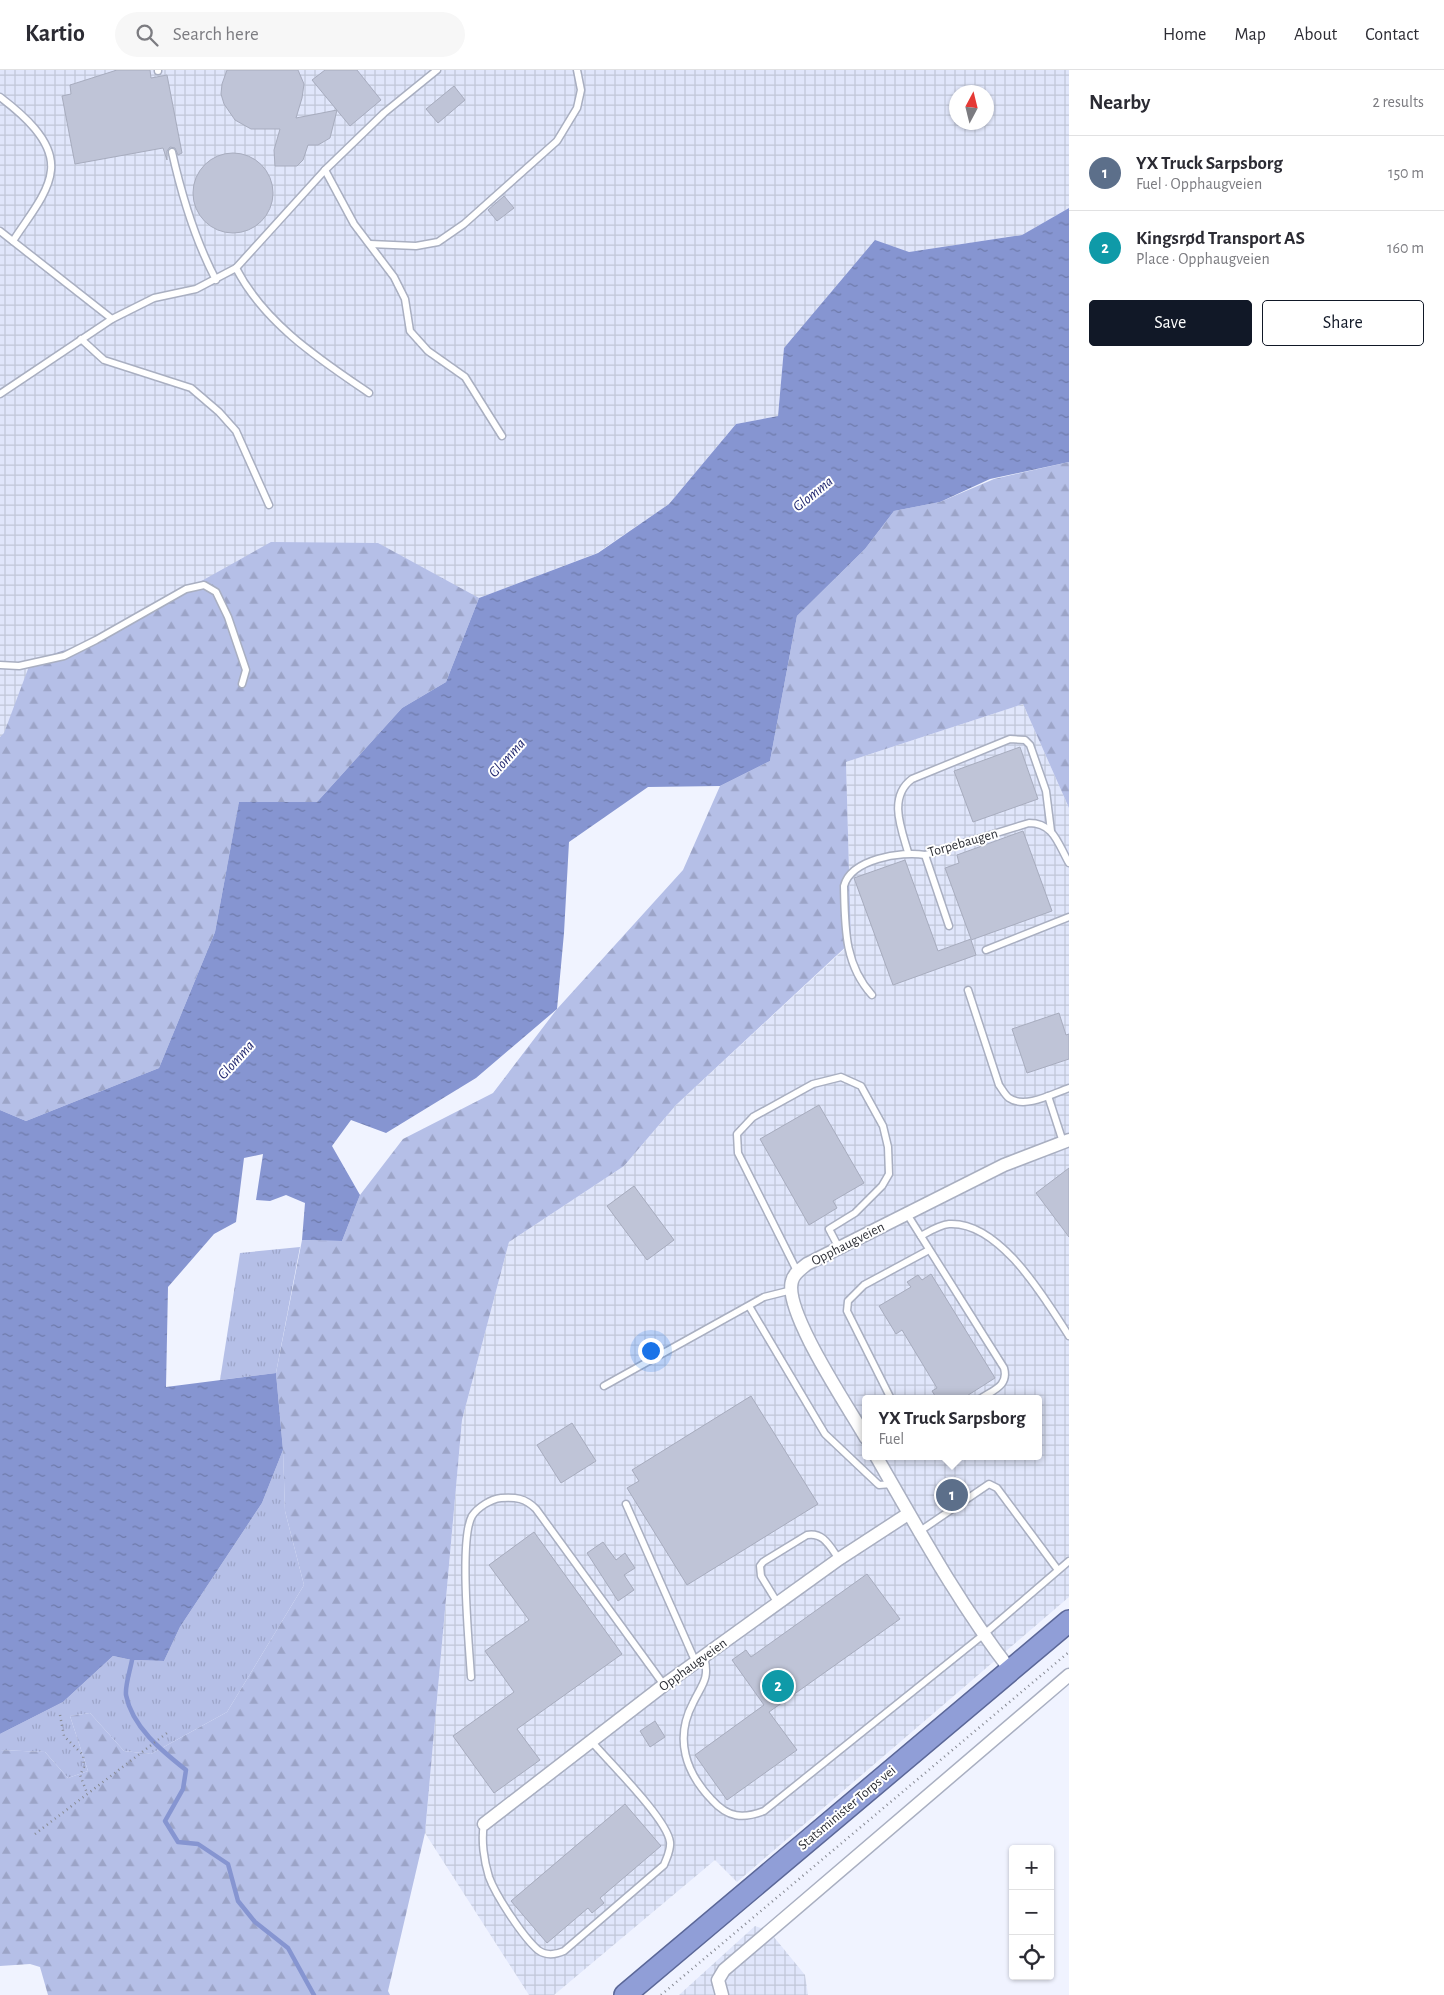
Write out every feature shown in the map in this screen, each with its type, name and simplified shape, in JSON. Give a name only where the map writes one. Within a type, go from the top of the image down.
[{"type":"highway","name":"Statsminister Torps vei","points":[[625,1995],[1069,1621]]},
{"type":"street","name":"Opphaugveien","points":[[862,1422],[800,1323],[792,1290],[792,1281],[797,1271],[1004,1164],[1066,1141]]},
{"type":"street","points":[[878,1460],[908,1514],[983,1635],[1011,1671]]},
{"type":"street","name":"Opphaugveien","points":[[484,1824],[664,1685],[777,1602],[908,1514]]},
{"type":"street","points":[[722,1995],[718,1980],[724,1970],[1069,1675]]},
{"type":"lane","points":[[0,394],[112,319],[154,298],[196,289],[236,268],[325,170],[384,113],[437,70]]},
{"type":"lane","points":[[370,244],[416,246],[438,242],[464,224],[557,141],[577,108],[581,90],[576,70]]},
{"type":"lane","points":[[0,97],[22,114],[44,140],[51,169],[44,190],[13,241]]},
{"type":"lane","points":[[172,152],[181,193],[204,258],[216,280]]},
{"type":"lane","points":[[325,170],[354,224],[394,277],[405,299],[410,331],[428,351],[465,377],[502,436]]},
{"type":"lane","points":[[0,231],[112,319]]},
{"type":"lane","points":[[236,268],[257,299],[289,335],[369,392]]},
{"type":"lane","points":[[81,339],[104,360],[191,388],[219,412],[236,431],[269,505]]},
{"type":"lane","points":[[0,665],[19,666],[64,656],[186,589],[204,585],[216,592],[228,616],[246,670],[242,684]]},
{"type":"lane","points":[[908,852],[898,817],[899,795],[904,786],[912,779],[1010,740],[1025,740],[1030,745],[1046,791],[1051,831],[1069,864]]},
{"type":"lane","name":"Torpebaugen","points":[[872,995],[861,983],[851,963],[845,908],[846,877],[852,870],[891,855],[908,852],[925,855],[1028,823],[1040,823],[1051,831]]},
{"type":"lane","points":[[925,855],[949,926]]},
{"type":"lane","points":[[986,950],[1069,917]]},
{"type":"lane","points":[[968,990],[999,1085],[1008,1097],[1018,1102],[1048,1096],[1069,1088]]},
{"type":"lane","points":[[797,1271],[738,1153],[737,1134],[753,1117],[813,1084],[842,1078],[861,1086],[883,1126],[890,1167],[889,1174],[882,1186],[855,1212],[829,1229],[839,1248]]},
{"type":"lane","points":[[1048,1096],[1066,1141]]},
{"type":"lane","points":[[907,1214],[1004,1368],[1006,1380],[1002,1385],[986,1395]]},
{"type":"lane","points":[[920,1236],[948,1224],[970,1227],[987,1236],[1012,1257],[1049,1305],[1069,1336]]},
{"type":"lane","points":[[889,1395],[847,1311],[848,1301],[864,1285],[930,1250]]},
{"type":"lane","points":[[604,1386],[774,1293],[792,1290]]},
{"type":"lane","points":[[749,1306],[825,1434],[879,1485],[892,1484]]},
{"type":"lane","points":[[920,1531],[989,1484],[997,1488],[1058,1570]]},
{"type":"lane","points":[[471,1677],[465,1556],[467,1532],[472,1516],[486,1503],[498,1498],[516,1497],[527,1500],[536,1509],[664,1685]]},
{"type":"lane","points":[[626,1504],[700,1660],[708,1671],[704,1684],[684,1723],[682,1740],[685,1756],[693,1777],[713,1801],[724,1811],[735,1815],[749,1816],[764,1811],[983,1635],[1069,1561]]},
{"type":"lane","points":[[777,1602],[761,1576],[760,1566],[763,1562],[807,1535],[813,1534],[823,1538],[839,1559]]},
{"type":"lane","points":[[484,1824],[482,1837],[489,1876],[503,1906],[539,1950],[555,1955],[564,1951],[664,1865],[669,1852],[670,1841],[658,1818],[592,1742]]},
{"type":"path","points":[[661,1995],[1069,1652]]},
{"type":"path","points":[[60,1715],[64,1736],[83,1755],[84,1767],[80,1775],[87,1793]]},
{"type":"path","points":[[35,1834],[167,1733]]},
{"type":"shaded area","points":[[0,70],[1069,70],[1069,208],[1022,235],[909,252],[784,348],[778,416],[736,424],[669,504],[597,553],[479,598],[0,1110]]},
{"type":"shaded area","points":[[1023,704],[1069,808],[1069,1597],[737,1882],[715,1860],[554,1995],[529,1995],[425,1833],[462,1420],[509,1242],[624,1166],[676,1105],[851,943],[846,762]]},
{"type":"shaded area","points":[[755,1926],[769,1931],[805,1975],[808,1995],[679,1995]]},
{"type":"green space","points":[[1069,462],[1069,808],[1023,704],[846,762],[851,942],[676,1105],[624,1166],[509,1242],[462,1420],[425,1833],[388,1991],[390,1995],[48,1995],[40,1967],[30,1964],[0,1966],[0,1750],[45,1752],[68,1778],[88,1771],[70,1716],[90,1713],[124,1751],[151,1754],[227,1712],[304,1585],[285,1511],[283,1450],[276,1373],[302,1240],[342,1241],[360,1195],[403,1139],[493,1093],[557,1009],[683,870],[720,786],[770,761],[797,616],[865,549],[894,511],[940,502],[994,479]]},
{"type":"green space","points":[[271,542],[378,543],[479,598],[446,682],[402,708],[317,802],[239,802],[215,932],[159,1068],[26,1121],[0,1110],[0,737],[4,733],[31,661],[96,640]]},
{"type":"green space","points":[[300,1247],[276,1373],[220,1380],[240,1253]]},
{"type":"green space","points":[[283,1450],[285,1511],[304,1585],[227,1712],[151,1754],[124,1751],[90,1713],[70,1716],[88,1771],[68,1778],[45,1752],[0,1750],[0,1734],[63,1702],[113,1656],[132,1660],[164,1661],[180,1627],[262,1503]]},
{"type":"water","name":"Glomma","points":[[1069,208],[1069,462],[990,479],[940,502],[894,511],[865,549],[797,616],[770,761],[720,786],[648,787],[569,842],[564,933],[557,1009],[476,1078],[386,1133],[351,1120],[332,1146],[360,1195],[342,1241],[302,1240],[305,1203],[286,1195],[270,1201],[256,1200],[263,1154],[244,1158],[236,1222],[214,1234],[168,1287],[166,1387],[276,1373],[283,1450],[262,1503],[180,1627],[164,1661],[132,1660],[113,1656],[63,1702],[0,1734],[0,1110],[26,1121],[159,1068],[215,932],[239,802],[317,802],[402,708],[446,682],[479,598],[598,553],[669,504],[736,424],[778,416],[784,348],[875,240],[909,252],[1022,235]]},
{"type":"building","points":[[117,70],[150,70],[151,78],[167,75],[182,153],[178,155],[175,148],[170,147],[167,151],[167,160],[163,148],[75,164],[62,96],[71,94],[70,85]]},
{"type":"building","points":[[227,70],[298,70],[304,84],[296,118],[337,110],[330,138],[318,145],[308,145],[303,160],[297,166],[275,166],[274,150],[280,129],[251,129],[235,120],[224,104],[221,94]]},
{"type":"building","points":[[325,70],[357,70],[381,100],[350,126],[312,80]]},
{"type":"building","points":[[454,86],[465,100],[438,123],[426,109]]},
{"type":"building","points":[[225,153],[241,153],[262,164],[273,185],[273,201],[262,222],[241,233],[225,233],[211,227],[199,215],[193,201],[193,185],[199,171],[211,159]]},
{"type":"building","points":[[504,196],[514,208],[497,221],[488,210]]},
{"type":"building","points":[[1020,747],[1038,799],[973,822],[954,771]]},
{"type":"building","points":[[1023,831],[1052,911],[971,940],[976,955],[893,985],[854,878],[905,860],[938,951],[971,939],[945,868],[959,863],[957,855]]},
{"type":"building","points":[[1059,1013],[1066,1035],[1069,1034],[1069,1059],[1027,1073],[1012,1029]]},
{"type":"building","points":[[819,1105],[864,1183],[833,1201],[837,1208],[809,1225],[760,1139]]},
{"type":"building","points":[[1069,1168],[1069,1237],[1036,1193]]},
{"type":"building","points":[[634,1186],[674,1240],[647,1260],[607,1206]]},
{"type":"building","points":[[931,1274],[995,1378],[968,1395],[934,1395],[932,1391],[937,1388],[902,1330],[896,1334],[879,1306],[911,1287],[907,1282],[918,1275],[922,1280]]},
{"type":"building","points":[[751,1396],[818,1504],[687,1585],[627,1488],[639,1481],[632,1470]]},
{"type":"building","points":[[572,1423],[596,1461],[561,1483],[537,1445]]},
{"type":"building","points":[[534,1532],[622,1654],[517,1729],[540,1760],[494,1793],[453,1736],[514,1692],[485,1651],[529,1620],[489,1565]]},
{"type":"building","points":[[603,1542],[616,1560],[625,1553],[635,1568],[624,1575],[634,1590],[618,1601],[587,1553]]},
{"type":"building","points":[[867,1574],[900,1619],[769,1712],[797,1750],[727,1800],[695,1755],[764,1705],[732,1660],[746,1650],[751,1657]]},
{"type":"building","points":[[655,1721],[665,1737],[650,1747],[640,1731]]},
{"type":"building","points":[[625,1804],[661,1846],[600,1898],[604,1903],[592,1913],[588,1908],[547,1943],[511,1901]]},
{"type":"waterway","points":[[132,1660],[126,1691],[129,1707],[141,1728],[149,1737],[186,1770],[183,1789],[165,1821],[178,1842],[198,1844],[228,1864],[238,1901],[255,1922],[288,1948],[314,1995]]},
{"type":"place","name":"YX Truck Sarpsborg","points":[[952,1495]]},
{"type":"place","name":"Kingsrød Transport AS","points":[[778,1686]]}]
